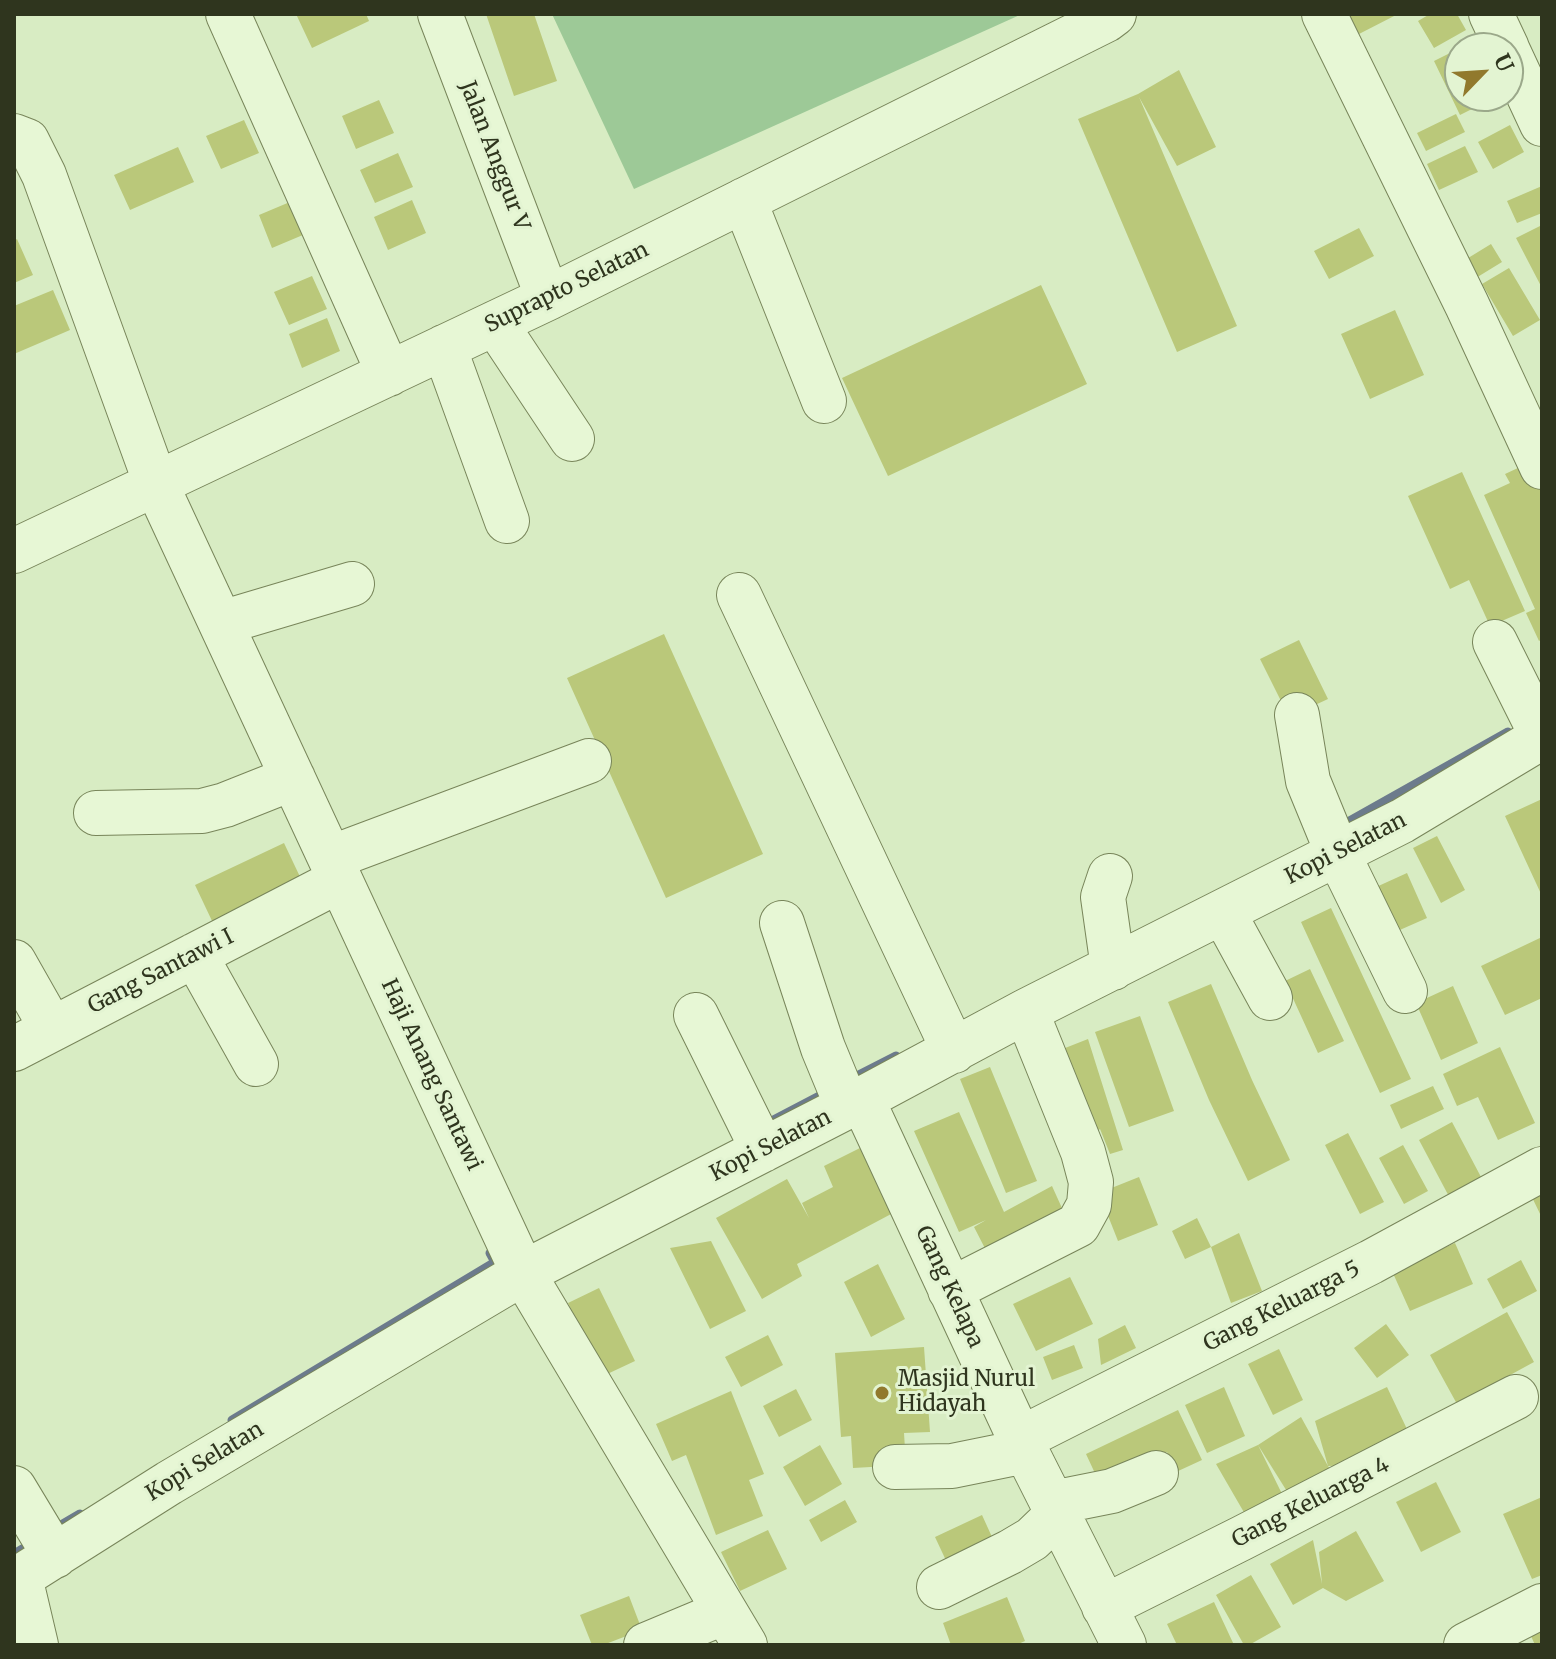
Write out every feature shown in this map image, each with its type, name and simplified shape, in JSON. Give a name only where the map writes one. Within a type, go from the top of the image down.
[{"type":"street","points":[[228,14],[389,374]]},
{"type":"street","name":"Jalan Anggur V","points":[[440,14],[548,298]]},
{"type":"street","points":[[1324,14],[1467,305],[1542,467]]},
{"type":"street","name":"Suprapto Selatan","points":[[14,551],[548,298],[1108,16]]},
{"type":"street","points":[[1524,85],[1542,124]]},
{"type":"street","name":"Haji Anang Santawi","points":[[14,136],[27,141],[44,175],[156,484],[293,778],[327,880],[523,1273],[735,1629]]},
{"type":"street","points":[[744,200],[824,401]]},
{"type":"street","points":[[495,323],[572,439]]},
{"type":"street","points":[[444,347],[507,521]]},
{"type":"street","points":[[221,623],[352,584]]},
{"type":"street","points":[[739,595],[945,1032]]},
{"type":"street","points":[[1495,642],[1542,737]]},
{"type":"street","points":[[1297,715],[1308,781],[1338,854],[1405,991]]},
{"type":"street","name":"Kopi Selatan","points":[[34,1556],[169,1483],[523,1273],[855,1103],[945,1032],[1026,1011],[1402,821],[1542,737]]},
{"type":"street","name":"Gang Santawi I","points":[[33,1039],[195,955],[327,880],[589,761]]},
{"type":"street","points":[[96,813],[202,811],[293,778]]},
{"type":"street","points":[[1110,876],[1103,897],[1113,968]]},
{"type":"street","points":[[1223,912],[1270,998]]},
{"type":"street","name":"Gang Kelapa","points":[[782,923],[823,1048],[855,1103],[950,1290],[1023,1445],[1124,1645]]},
{"type":"street","points":[[195,955],[256,1064]]},
{"type":"street","points":[[14,962],[33,1039]]},
{"type":"street","points":[[950,1290],[1078,1225],[1089,1205],[1091,1182],[1083,1152],[1026,1011]]},
{"type":"street","points":[[696,1015],[763,1150]]},
{"type":"street","name":"Gang Keluarga 5","points":[[895,1467],[952,1466],[1023,1445],[1542,1169]]},
{"type":"street","name":"Gang Keluarga 4","points":[[1104,1607],[1516,1397]]},
{"type":"street","points":[[939,1587],[1032,1539],[1055,1509],[1156,1473]]},
{"type":"street","points":[[14,1488],[34,1556],[36,1645]]},
{"type":"street","points":[[1466,1645],[1542,1606]]},
{"type":"street","points":[[646,1645],[735,1629]]},
{"type":"green space","points":[[552,14],[1022,14],[634,189]]},
{"type":"building","points":[[296,14],[366,14],[369,21],[312,48]]},
{"type":"building","points":[[486,14],[534,14],[557,81],[514,96]]},
{"type":"building","points":[[1348,14],[1398,14],[1359,34]]},
{"type":"building","points":[[1430,14],[1457,14],[1466,30],[1444,32],[1444,42],[1434,48],[1418,21]]},
{"type":"building","points":[[1444,56],[1444,82],[1434,61]]},
{"type":"building","points":[[1179,70],[1216,147],[1177,166],[1139,97],[1237,326],[1177,352],[1078,119],[1138,94]]},
{"type":"building","points":[[379,100],[394,133],[356,149],[342,116]]},
{"type":"building","points":[[1456,114],[1465,132],[1426,151],[1417,133]]},
{"type":"building","points":[[244,120],[259,153],[221,169],[206,136]]},
{"type":"building","points":[[1510,125],[1524,152],[1493,169],[1478,142]]},
{"type":"building","points":[[1465,146],[1478,172],[1439,190],[1427,164]]},
{"type":"building","points":[[178,147],[194,182],[130,210],[114,175]]},
{"type":"building","points":[[398,153],[413,187],[375,203],[360,170]]},
{"type":"building","points":[[1542,186],[1542,213],[1517,223],[1507,201]]},
{"type":"building","points":[[297,199],[310,232],[272,248],[259,215]]},
{"type":"building","points":[[412,200],[426,233],[388,250],[374,217]]},
{"type":"building","points":[[1542,225],[1542,288],[1516,238]]},
{"type":"building","points":[[1359,228],[1374,256],[1329,279],[1314,251]]},
{"type":"building","points":[[17,239],[33,275],[14,283],[14,241]]},
{"type":"building","points":[[1491,244],[1502,262],[1471,281],[1460,263]]},
{"type":"building","points":[[1509,268],[1540,320],[1513,336],[1482,284]]},
{"type":"building","points":[[312,276],[327,309],[289,325],[274,292]]},
{"type":"building","points":[[1041,285],[1087,384],[888,476],[842,378]]},
{"type":"building","points":[[53,290],[70,330],[14,354],[14,306]]},
{"type":"building","points":[[1395,310],[1424,375],[1370,399],[1341,334]]},
{"type":"building","points":[[327,318],[340,351],[302,368],[289,334]]},
{"type":"building","points":[[1533,461],[1542,481],[1542,639],[1539,641],[1526,613],[1535,609],[1484,495],[1510,483],[1505,474]]},
{"type":"building","points":[[1462,472],[1525,611],[1490,626],[1469,580],[1450,589],[1408,496]]},
{"type":"building","points":[[664,634],[763,854],[666,898],[567,678]]},
{"type":"building","points":[[1299,640],[1328,699],[1289,717],[1260,659]]},
{"type":"building","points":[[1542,799],[1542,896],[1505,816]]},
{"type":"building","points":[[1437,836],[1465,890],[1441,903],[1413,848]]},
{"type":"building","points":[[284,843],[302,881],[213,923],[195,885]]},
{"type":"building","points":[[1407,873],[1427,918],[1393,933],[1374,888]]},
{"type":"building","points":[[1331,908],[1411,1079],[1380,1093],[1301,922]]},
{"type":"building","points":[[1542,937],[1542,998],[1505,1015],[1481,966]]},
{"type":"building","points":[[1310,969],[1344,1041],[1318,1053],[1285,981]]},
{"type":"building","points":[[1211,984],[1290,1160],[1248,1181],[1209,1100],[1168,1002]]},
{"type":"building","points":[[1453,986],[1478,1043],[1441,1060],[1416,1003]]},
{"type":"building","points":[[1140,1016],[1174,1111],[1129,1127],[1095,1032]]},
{"type":"building","points":[[1088,1039],[1123,1150],[1110,1154],[1100,1129],[1091,1137],[1055,1052]]},
{"type":"building","points":[[1500,1047],[1535,1123],[1498,1140],[1478,1097],[1457,1106],[1443,1074]]},
{"type":"building","points":[[990,1067],[1037,1181],[1006,1193],[960,1079]]},
{"type":"building","points":[[1433,1086],[1444,1109],[1401,1129],[1390,1105]]},
{"type":"building","points":[[959,1112],[1004,1212],[1052,1186],[1066,1217],[992,1262],[974,1227],[986,1220],[959,1232],[914,1131]]},
{"type":"building","points":[[1452,1122],[1481,1177],[1453,1204],[1419,1140]]},
{"type":"building","points":[[1348,1133],[1384,1202],[1360,1214],[1325,1145]]},
{"type":"building","points":[[1403,1145],[1428,1191],[1404,1204],[1379,1158]]},
{"type":"building","points":[[860,1148],[893,1213],[797,1264],[802,1276],[762,1299],[716,1218],[787,1179],[809,1218],[802,1203],[833,1187],[824,1166]]},
{"type":"building","points":[[1139,1177],[1158,1225],[1118,1241],[1099,1193]]},
{"type":"building","points":[[1542,1185],[1542,1218],[1529,1191]]},
{"type":"building","points":[[1197,1218],[1211,1247],[1185,1259],[1172,1231]]},
{"type":"building","points":[[1239,1233],[1262,1291],[1231,1303],[1211,1247]]},
{"type":"building","points":[[711,1241],[746,1311],[710,1329],[670,1248]]},
{"type":"building","points":[[1455,1243],[1473,1284],[1410,1311],[1392,1271]]},
{"type":"building","points":[[1521,1260],[1537,1291],[1503,1309],[1487,1279]]},
{"type":"building","points":[[878,1264],[905,1319],[871,1337],[844,1282]]},
{"type":"building","points":[[1070,1277],[1093,1324],[1036,1351],[1013,1304]]},
{"type":"building","points":[[599,1288],[635,1361],[603,1376],[568,1303]]},
{"type":"building","points":[[1507,1312],[1534,1362],[1457,1404],[1430,1355]]},
{"type":"building","points":[[1386,1324],[1409,1355],[1377,1378],[1354,1348]]},
{"type":"building","points":[[1125,1325],[1136,1348],[1101,1365],[1098,1339]]},
{"type":"building","points":[[768,1335],[783,1365],[741,1387],[725,1357]]},
{"type":"building","points":[[1074,1345],[1083,1368],[1052,1380],[1043,1357]]},
{"type":"building","name":"Masjid Nurul Hidayah","points":[[924,1347],[930,1432],[904,1433],[906,1465],[853,1468],[851,1436],[841,1437],[835,1353]]},
{"type":"building","points":[[1279,1349],[1303,1400],[1273,1415],[1248,1364]]},
{"type":"building","points":[[1224,1387],[1245,1436],[1207,1453],[1185,1405]]},
{"type":"building","points":[[1387,1387],[1415,1446],[1380,1464],[1328,1466],[1315,1421]]},
{"type":"building","points":[[796,1389],[812,1420],[779,1437],[763,1406]]},
{"type":"building","points":[[731,1391],[764,1474],[749,1480],[763,1516],[716,1535],[686,1455],[672,1461],[656,1424]]},
{"type":"building","points":[[1178,1410],[1202,1460],[1176,1472],[1167,1452],[1100,1484],[1086,1454]]},
{"type":"building","points":[[1301,1417],[1330,1469],[1293,1501],[1258,1445]]},
{"type":"building","points":[[820,1445],[842,1484],[805,1506],[783,1467]]},
{"type":"building","points":[[1258,1445],[1285,1500],[1249,1521],[1216,1464]]},
{"type":"building","points":[[1436,1482],[1461,1532],[1421,1552],[1396,1502]]},
{"type":"building","points":[[1542,1497],[1542,1575],[1532,1579],[1503,1514]]},
{"type":"building","points":[[845,1500],[857,1522],[821,1542],[809,1520]]},
{"type":"building","points":[[982,1515],[997,1548],[950,1569],[935,1537]]},
{"type":"building","points":[[768,1530],[787,1569],[740,1591],[721,1552]]},
{"type":"building","points":[[1356,1531],[1384,1581],[1346,1601],[1323,1588],[1293,1605],[1270,1564],[1313,1540],[1322,1584],[1319,1552]]},
{"type":"building","points":[[1251,1575],[1281,1627],[1244,1645],[1216,1595]]},
{"type":"building","points":[[629,1596],[642,1630],[603,1645],[592,1645],[580,1615]]},
{"type":"building","points":[[1007,1597],[1025,1641],[1016,1645],[951,1645],[943,1623]]},
{"type":"building","points":[[1214,1602],[1234,1645],[1177,1645],[1167,1624]]},
{"type":"building","points":[[1542,1631],[1542,1645],[1535,1645],[1531,1636]]},
{"type":"waterway","points":[[1339,827],[1508,732]]},
{"type":"waterway","points":[[849,1080],[896,1056]]},
{"type":"waterway","points":[[764,1125],[829,1091]]},
{"type":"waterway","points":[[232,1420],[495,1262],[490,1253]]},
{"type":"waterway","points":[[51,1531],[80,1514]]},
{"type":"waterway","points":[[14,1554],[32,1543]]},
{"type":"place","name":"Masjid Nurul Hidayah","points":[[882,1393]]}]
